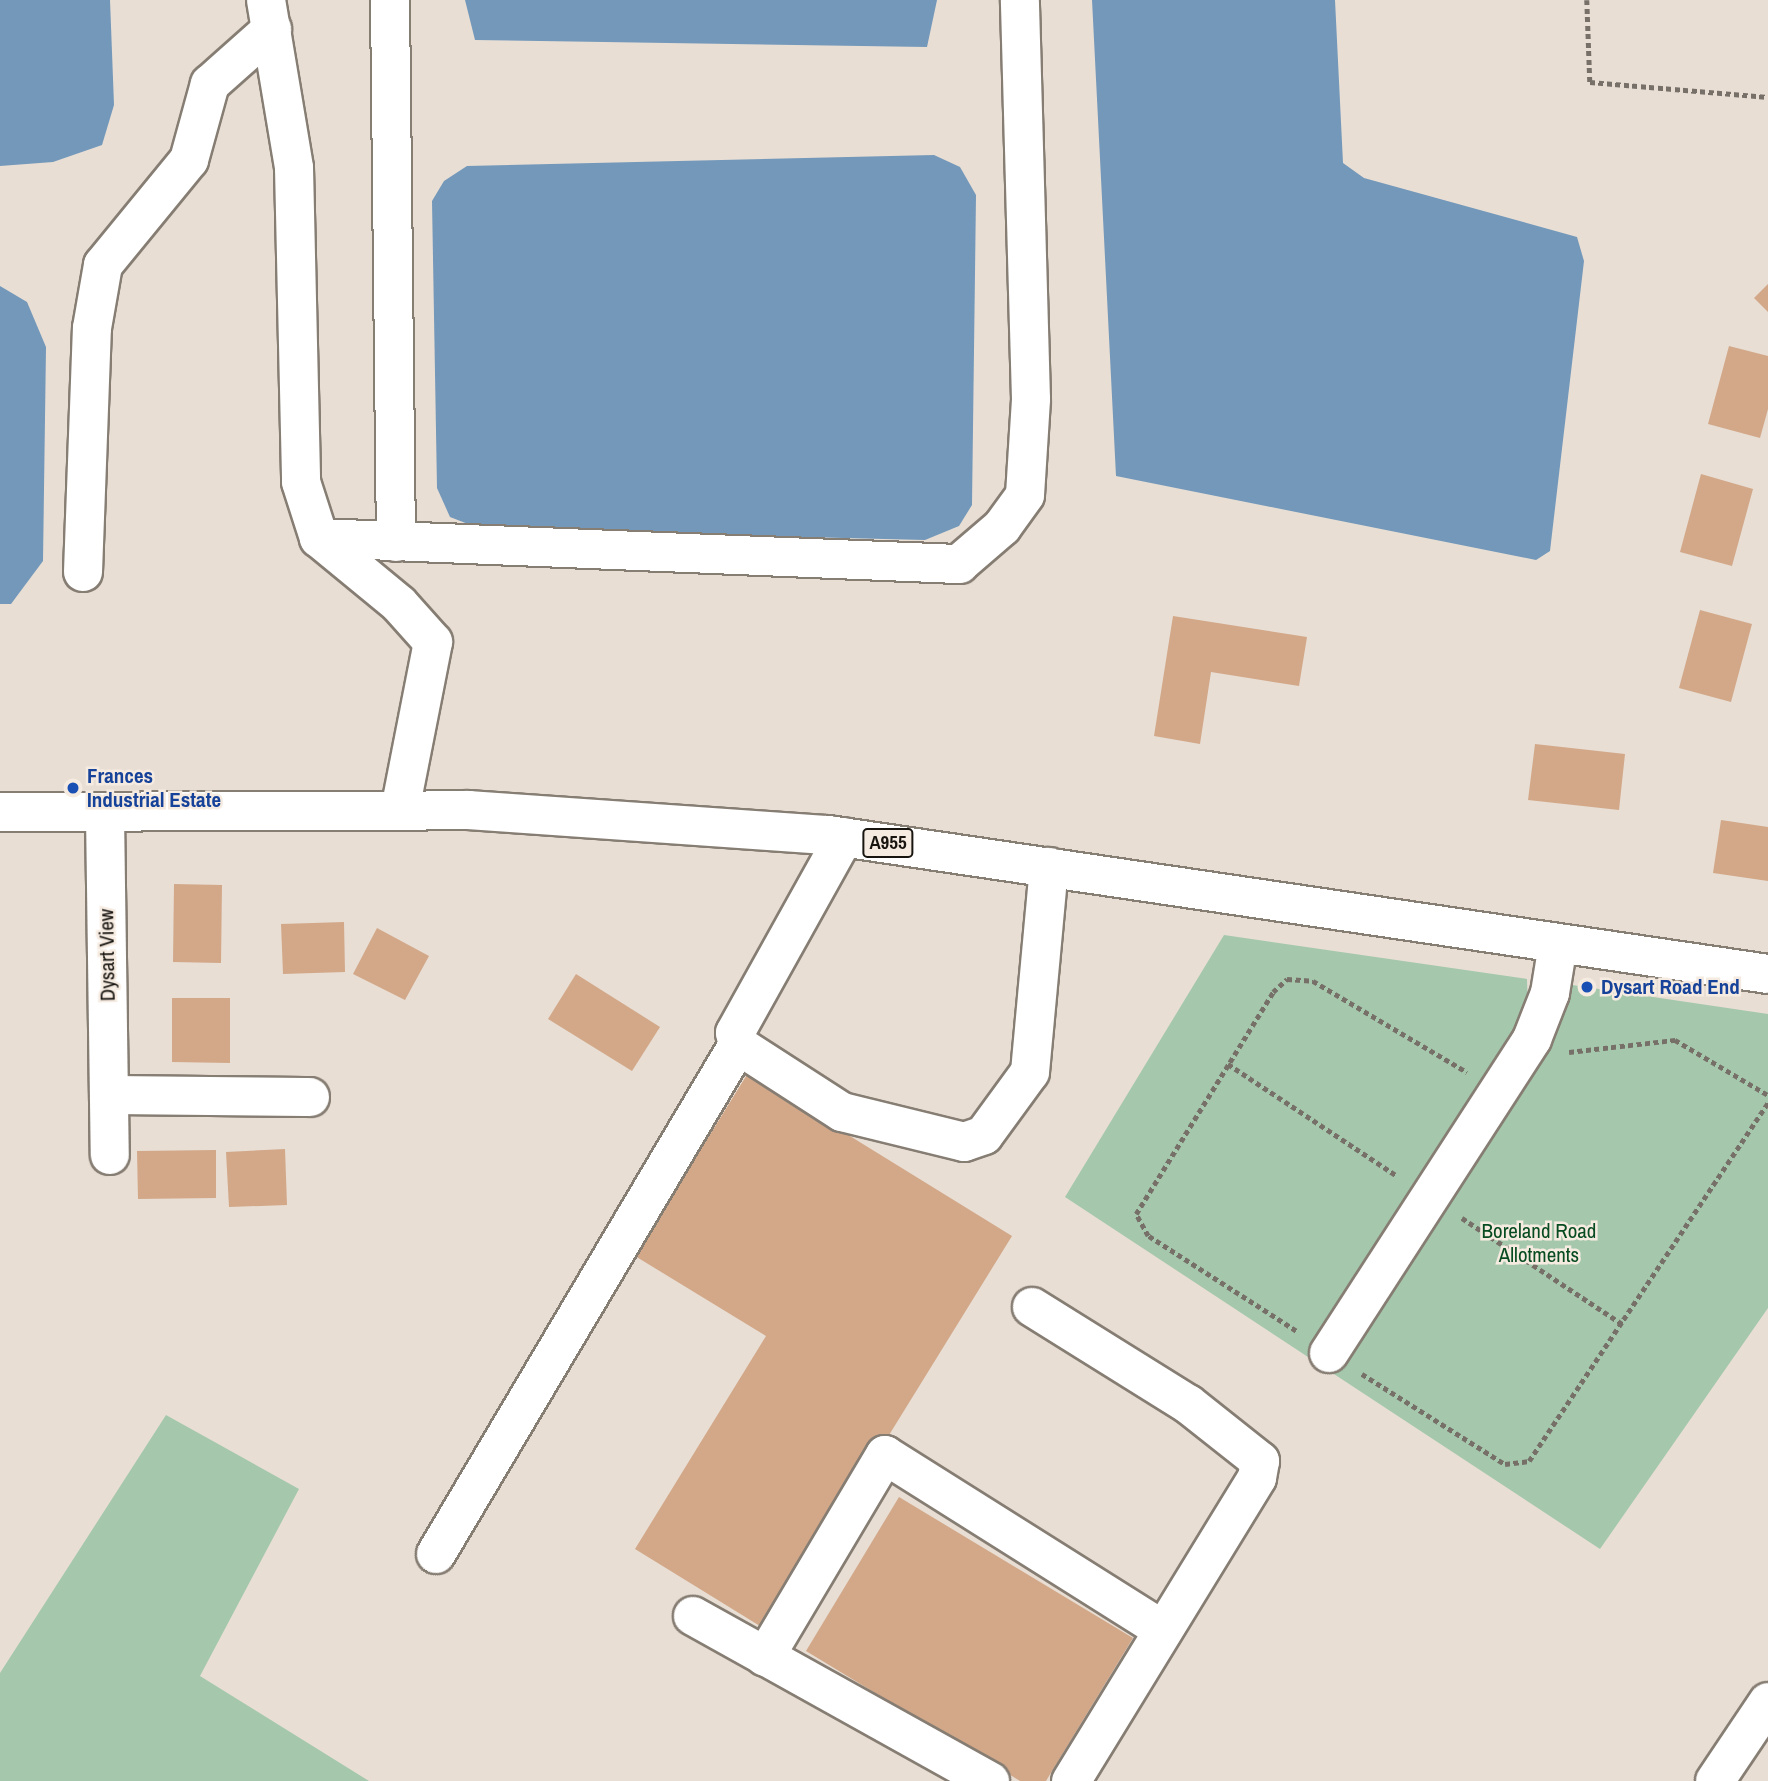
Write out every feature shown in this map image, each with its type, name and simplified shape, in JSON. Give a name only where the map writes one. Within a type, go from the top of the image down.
[{"type":"main road","points":[[390,0],[396,542]]},
{"type":"main road","points":[[319,538],[959,564],[1002,527],[1025,495],[1031,399],[1020,0]]},
{"type":"main road","points":[[269,14],[294,168],[301,482],[319,538],[399,604],[433,642],[400,810]]},
{"type":"main road","points":[[83,572],[92,328],[103,265],[189,159],[210,84],[269,14]]},
{"type":"main road","name":"A955","points":[[0,812],[105,814],[469,810],[844,837],[1768,974]]},
{"type":"main road","name":"Dysart View","points":[[105,814],[110,1155]]},
{"type":"main road","points":[[844,837],[734,1033],[738,1045],[842,1112],[975,1142],[1030,1072],[1037,1049],[1049,867]]},
{"type":"main road","points":[[1329,1353],[1535,1032],[1558,944]]},
{"type":"main road","points":[[436,1554],[738,1045]]},
{"type":"main road","points":[[109,1095],[310,1097]]},
{"type":"main road","points":[[1032,1307],[1188,1404],[1260,1461],[1257,1478],[1071,1781]]},
{"type":"main road","points":[[765,1657],[885,1455],[1163,1630]]},
{"type":"main road","points":[[693,1616],[990,1781]]},
{"type":"main road","points":[[1715,1781],[1768,1702]]},
{"type":"path","points":[[1587,0],[1590,82],[1768,97]]},
{"type":"path","points":[[1535,1032],[1574,1054],[1675,1040],[1768,1095]]},
{"type":"green space","name":"Boreland Road Allotments","points":[[1224,935],[1527,979],[1528,1014],[1558,1018],[1572,985],[1768,1014],[1768,1308],[1600,1549],[1065,1197]]},
{"type":"green space","points":[[166,1415],[299,1489],[200,1676],[369,1781],[0,1781],[0,1673]]},
{"type":"water","points":[[0,0],[110,0],[114,105],[102,145],[53,162],[0,166]]},
{"type":"water","points":[[465,0],[937,0],[927,47],[475,40]]},
{"type":"water","points":[[1092,0],[1335,0],[1343,163],[1364,178],[1577,237],[1584,261],[1550,551],[1536,560],[1116,476]]},
{"type":"water","points":[[934,155],[960,167],[976,195],[972,505],[959,526],[925,540],[481,529],[450,517],[437,488],[432,201],[444,181],[467,166]]},
{"type":"water","points":[[0,286],[27,302],[46,347],[43,561],[11,604],[0,604]]},
{"type":"building","points":[[1768,284],[1768,312],[1754,298]]},
{"type":"building","points":[[1729,346],[1768,356],[1768,409],[1760,438],[1708,424]]},
{"type":"building","points":[[1701,474],[1753,489],[1732,566],[1680,552]]},
{"type":"building","points":[[1700,610],[1752,624],[1731,702],[1679,688]]},
{"type":"building","points":[[1173,616],[1307,637],[1299,686],[1211,672],[1200,744],[1154,736]]},
{"type":"building","points":[[1535,744],[1625,754],[1619,810],[1528,800]]},
{"type":"building","points":[[1721,820],[1768,827],[1768,881],[1713,873]]},
{"type":"building","points":[[174,884],[222,885],[221,963],[173,962]]},
{"type":"building","points":[[344,922],[345,972],[283,974],[281,924]]},
{"type":"building","points":[[377,928],[429,956],[405,1000],[353,974]]},
{"type":"building","points":[[576,974],[660,1027],[632,1071],[548,1019]]},
{"type":"building","points":[[172,998],[230,998],[230,1063],[172,1062]]},
{"type":"building","points":[[748,1073],[1012,1236],[768,1631],[635,1549],[766,1336],[635,1256]]},
{"type":"building","points":[[285,1149],[287,1205],[229,1207],[226,1152]]},
{"type":"building","points":[[216,1150],[216,1198],[138,1199],[137,1151]]},
{"type":"building","points":[[899,1497],[1133,1638],[1046,1781],[1020,1781],[806,1651]]},
{"type":"place","name":"Frances Industrial Estate","points":[[73,788]]},
{"type":"place","name":"Dysart Road End","points":[[1587,987]]}]
